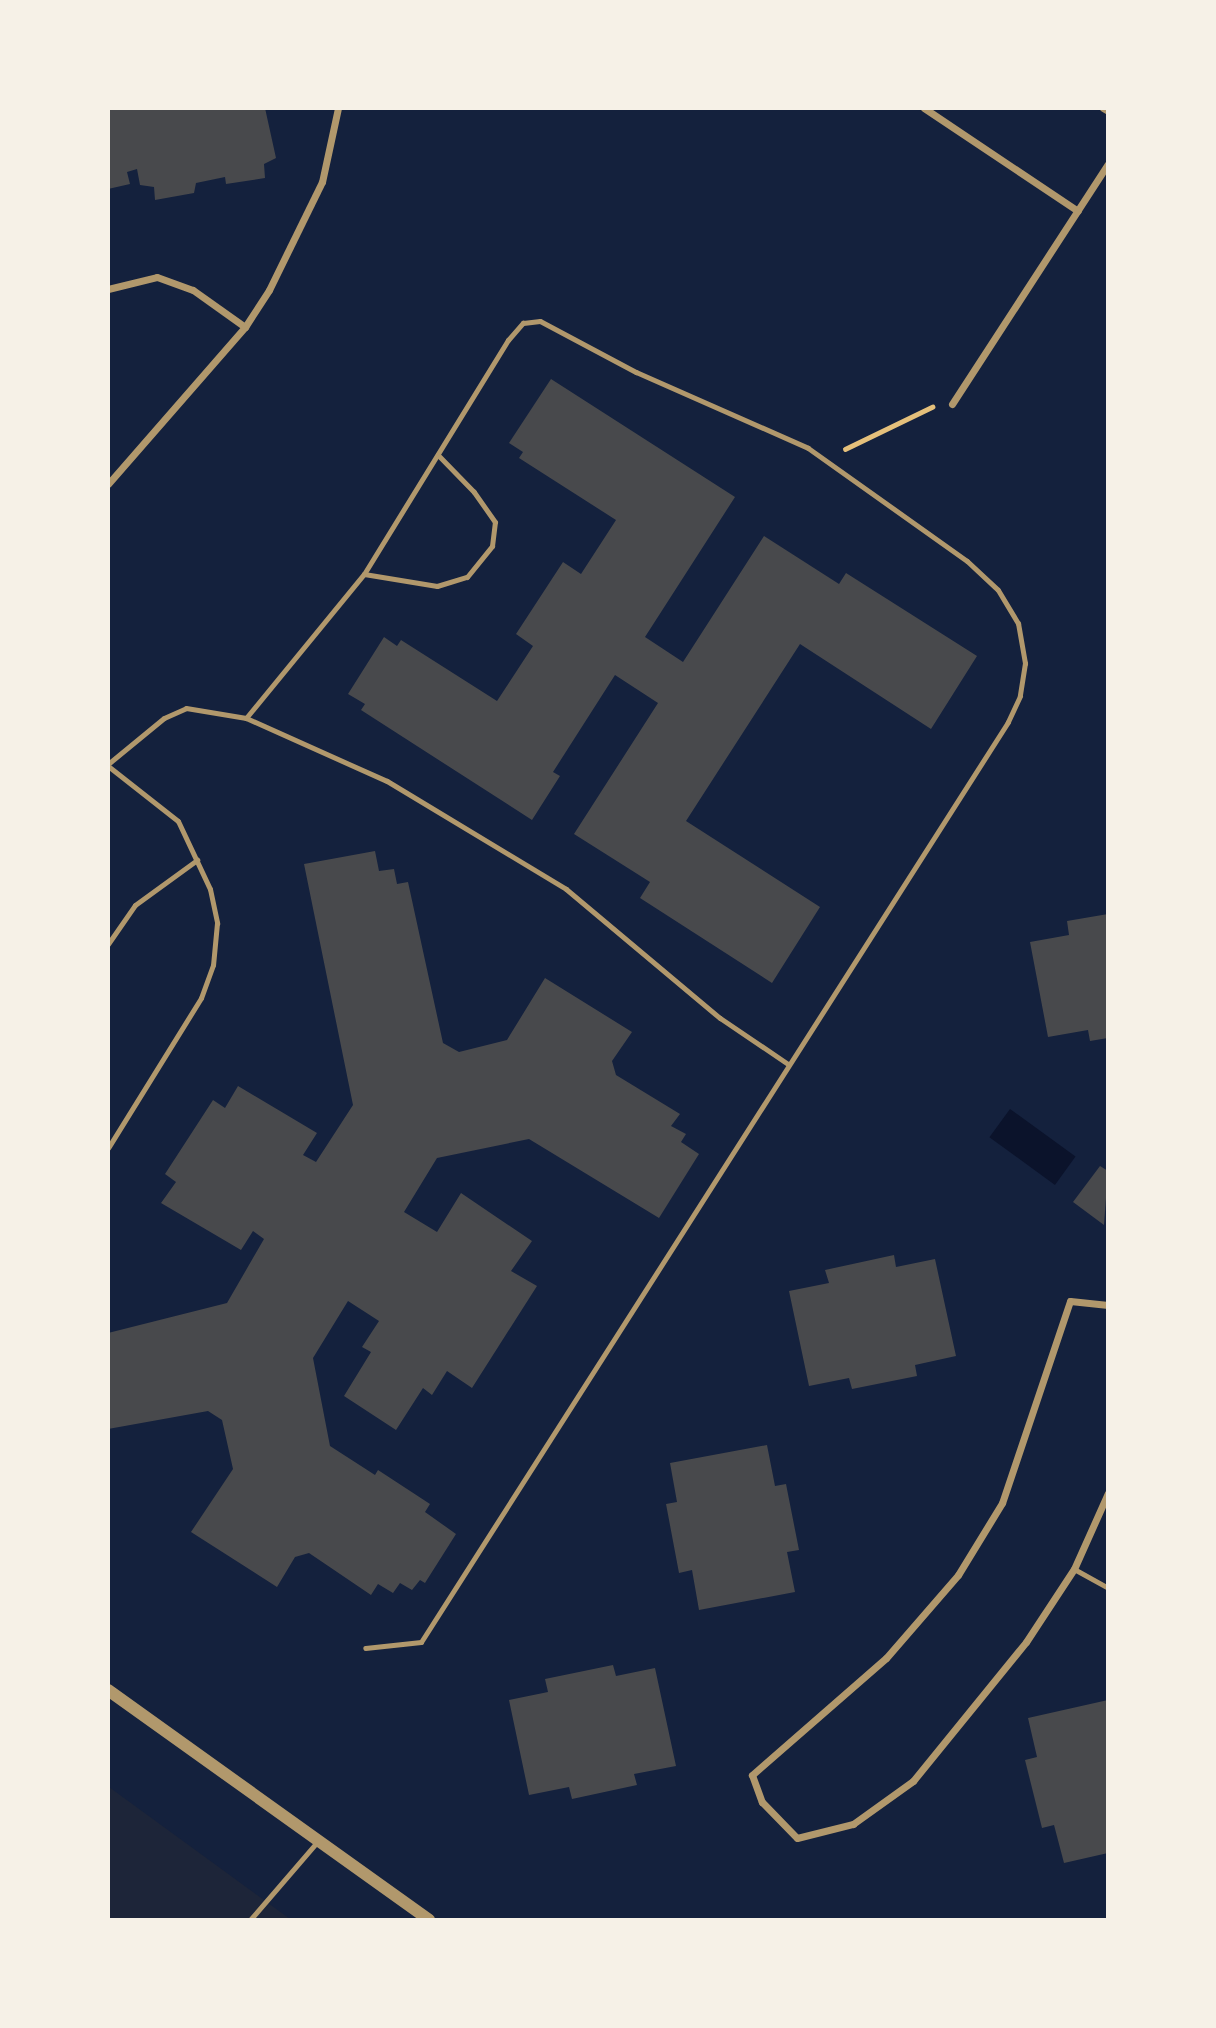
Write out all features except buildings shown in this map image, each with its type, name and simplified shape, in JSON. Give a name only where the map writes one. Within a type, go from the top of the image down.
[{"type":"street","points":[[108,484],[245,327],[301,233],[322,182],[338,108]]},
{"type":"street","points":[[924,108],[1077,211]]},
{"type":"street","points":[[952,404],[1108,164]]},
{"type":"street","points":[[108,289],[157,277],[193,290],[245,327]]},
{"type":"street","points":[[1108,1305],[1070,1301],[1002,1503],[958,1575],[886,1658],[752,1775],[762,1802],[797,1838],[853,1824],[913,1781],[1026,1642],[1074,1569],[1108,1493]]},
{"type":"street","points":[[108,1690],[429,1920]]},
{"type":"lane","points":[[246,718],[363,574],[508,340],[523,323],[540,321],[636,372],[823,459],[929,532],[998,590],[1018,623],[1025,663],[1020,696],[1008,722],[421,1642],[365,1648]]},
{"type":"lane","points":[[363,574],[438,586],[467,577],[492,546],[495,522],[438,455]]},
{"type":"lane","points":[[108,1148],[178,1042],[214,965],[217,923],[210,889],[178,821],[108,765],[164,718],[186,708],[246,718],[387,781],[566,889],[720,1018],[788,1064]]},
{"type":"lane","points":[[108,944],[135,905],[197,860]]},
{"type":"lane","points":[[1074,1569],[1108,1588]]},
{"type":"lane","points":[[250,1920],[318,1840]]},
{"type":"path","points":[[823,459],[958,395]]},
{"type":"shaded area","points":[[1010,1109],[1076,1157],[1055,1185],[989,1137]]},
{"type":"shaded area","points":[[109,1787],[290,1919],[109,1919]]}]
